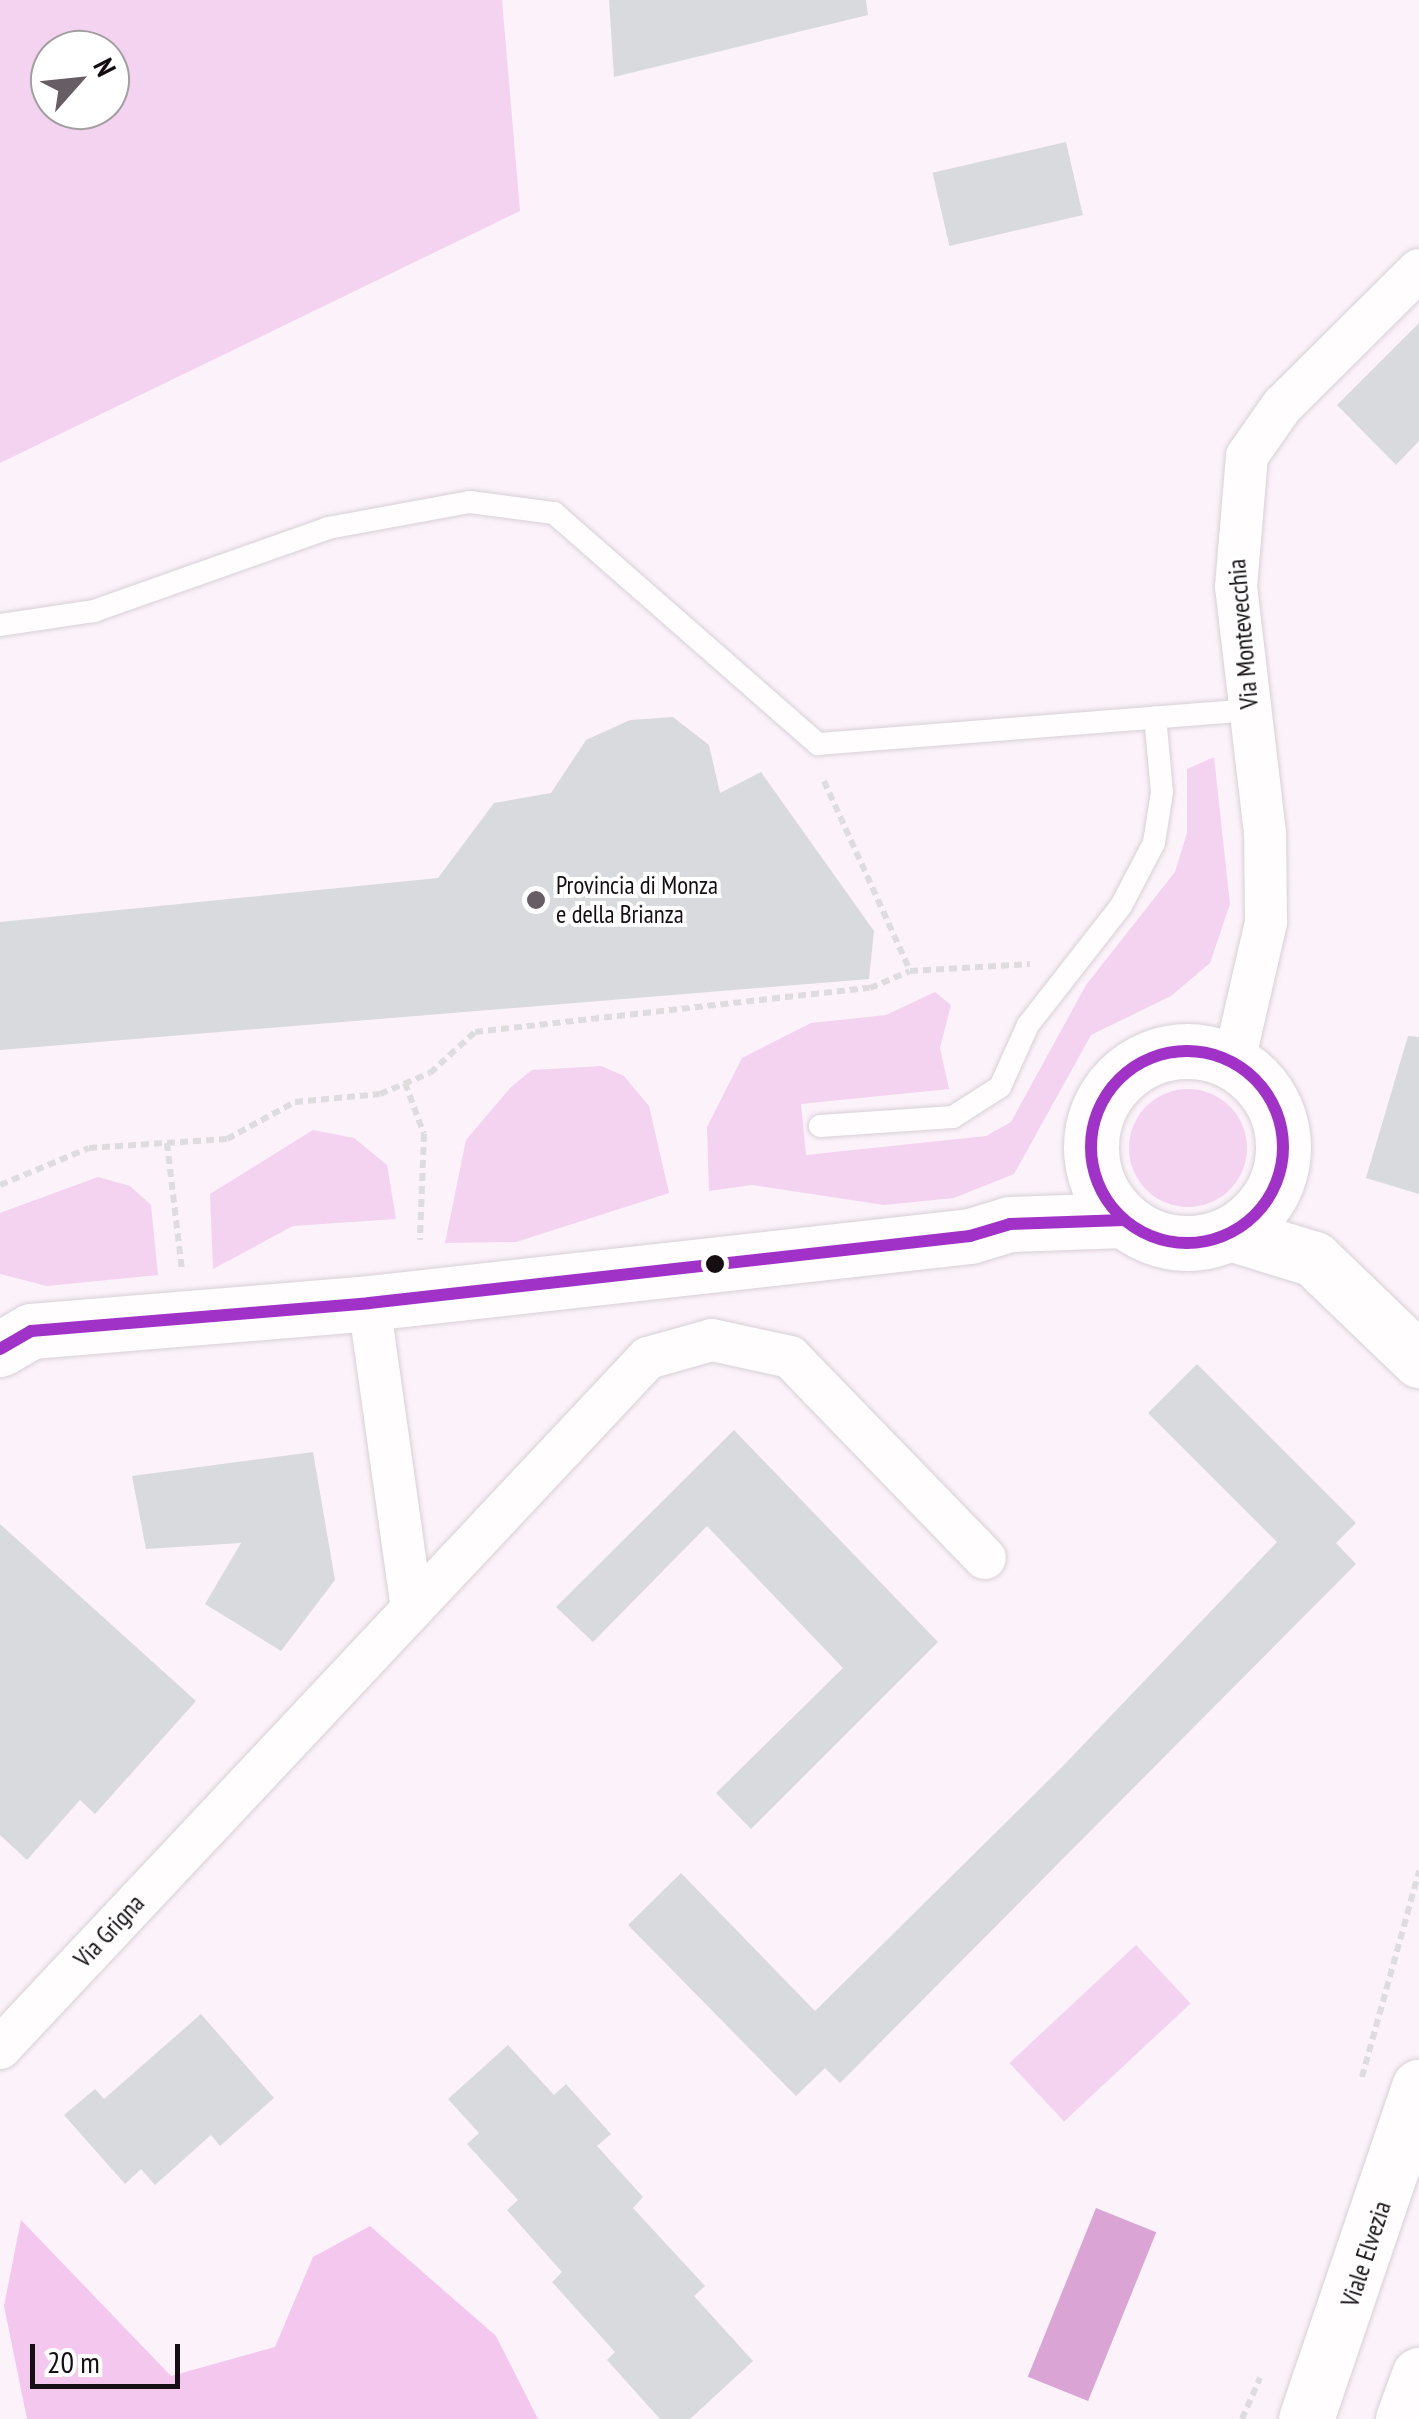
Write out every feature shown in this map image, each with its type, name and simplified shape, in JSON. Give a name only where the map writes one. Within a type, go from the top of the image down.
[{"type":"street","name":"Via Montevecchia","points":[[1234,1062],[1266,922],[1250,710],[1236,588],[1247,456],[1282,406],[1419,270]]},
{"type":"street","points":[[1124,1220],[1091,1162],[1102,1101],[1144,1059],[1174,1050],[1234,1062],[1276,1108],[1281,1171],[1314,1259]]},
{"type":"street","points":[[1010,1224],[1091,1162]]},
{"type":"street","points":[[1230,1234],[1253,1218],[1281,1171]]},
{"type":"street","points":[[10,1330],[369,1302],[970,1236],[1010,1224],[1124,1220],[1176,1242],[1230,1234],[1314,1259],[1417,1355]]},
{"type":"street","points":[[369,1302],[412,1608]]},
{"type":"street","name":"Via Grigna","points":[[0,2048],[648,1358],[712,1340],[790,1356],[985,1558]]},
{"type":"street","name":"Viale Elvezia","points":[[1306,2419],[1419,2087]]},
{"type":"street","points":[[1403,2419],[1419,2375]]},
{"type":"lane","points":[[0,625],[94,612],[328,528],[470,502],[554,513],[818,744],[1250,710]]},
{"type":"lane","points":[[820,1126],[954,1117],[982,1104],[1071,962],[1121,906],[1154,842],[1162,792],[1155,717]]},
{"type":"path","points":[[818,744],[826,792],[910,971]]},
{"type":"path","points":[[0,1186],[89,1148],[227,1139],[294,1102],[406,1083],[475,1032],[870,988],[910,971],[1071,962]]},
{"type":"path","points":[[406,1083],[424,1134],[420,1240]]},
{"type":"path","points":[[167,1143],[184,1281]]},
{"type":"path","points":[[1357,2098],[1419,1871]]},
{"type":"path","points":[[1242,2419],[1268,2358]]},
{"type":"shaded area","points":[[0,0],[502,0],[520,211],[0,463]]},
{"type":"shaded area","points":[[1214,757],[1230,904],[1210,963],[1171,996],[1091,1035],[1014,1174],[954,1198],[884,1205],[752,1185],[709,1191],[707,1127],[742,1058],[811,1023],[886,1015],[935,992],[951,1005],[940,1048],[949,1089],[801,1104],[806,1155],[986,1136],[1011,1122],[1086,985],[1175,872],[1187,833],[1187,769]]},
{"type":"shaded area","points":[[601,1066],[624,1076],[649,1106],[669,1193],[516,1242],[445,1243],[466,1140],[511,1087],[532,1070]]},
{"type":"shaded area","points":[[1188,1089],[1221,1099],[1237,1115],[1247,1148],[1237,1181],[1221,1197],[1188,1207],[1155,1197],[1139,1181],[1129,1148],[1139,1115],[1155,1099]]},
{"type":"shaded area","points":[[313,1130],[354,1138],[387,1165],[396,1219],[293,1226],[213,1269],[210,1194]]},
{"type":"shaded area","points":[[98,1177],[130,1186],[151,1205],[158,1275],[47,1286],[0,1274],[0,1213]]},
{"type":"shaded area","points":[[1136,1945],[1191,2004],[1064,2121],[1009,2063]]},
{"type":"shaded area","points":[[1096,2208],[1156,2232],[1088,2401],[1028,2377]]},
{"type":"shaded area","points":[[21,2220],[171,2376],[275,2347],[313,2257],[370,2226],[496,2336],[538,2419],[27,2419],[4,2306]]},
{"type":"building","points":[[609,0],[866,0],[868,15],[614,77]]},
{"type":"building","points":[[1066,142],[1083,215],[949,246],[933,173]]},
{"type":"building","points":[[1419,323],[1419,441],[1396,465],[1337,405]]},
{"type":"building","name":"Provincia di Monza e della Brianza","points":[[673,717],[709,745],[720,793],[761,772],[874,931],[869,979],[0,1050],[0,922],[438,878],[494,803],[551,793],[586,740],[630,720]]},
{"type":"building","points":[[1408,1036],[1419,1037],[1419,1194],[1366,1178]]},
{"type":"building","points":[[1197,1364],[1356,1523],[1336,1543],[1356,1564],[840,2083],[825,2068],[796,2096],[628,1925],[681,1873],[815,2011],[1062,1767],[1277,1542],[1148,1413]]},
{"type":"building","points":[[734,1430],[938,1642],[751,1829],[716,1793],[843,1668],[707,1526],[593,1642],[556,1607]]},
{"type":"building","points":[[313,1452],[335,1580],[281,1651],[205,1604],[241,1543],[146,1549],[132,1476]]},
{"type":"building","points":[[0,1524],[196,1701],[95,1814],[80,1800],[27,1860],[0,1835]]},
{"type":"building","points":[[201,2014],[274,2098],[220,2146],[211,2135],[155,2185],[141,2169],[125,2184],[64,2115],[95,2089],[104,2099]]},
{"type":"building","points":[[508,2045],[554,2095],[566,2084],[611,2134],[597,2146],[643,2197],[633,2208],[705,2286],[694,2296],[753,2361],[690,2419],[660,2419],[607,2360],[615,2352],[552,2282],[562,2272],[507,2210],[518,2200],[467,2144],[479,2133],[448,2099]]},
{"type":"transit line","points":[[1187,1051],[1224,1058],[1255,1079],[1276,1110],[1283,1147],[1276,1184],[1255,1215],[1224,1236],[1187,1243],[1150,1236],[1119,1215],[1098,1184],[1091,1147],[1098,1110],[1119,1079],[1150,1058],[1187,1051]]},
{"type":"transit line","points":[[0,1349],[31,1331],[369,1303],[970,1236],[1010,1224],[1124,1220]]},
{"type":"place","name":"Provincia di Monza e della Brianza","points":[[536,900]]}]
